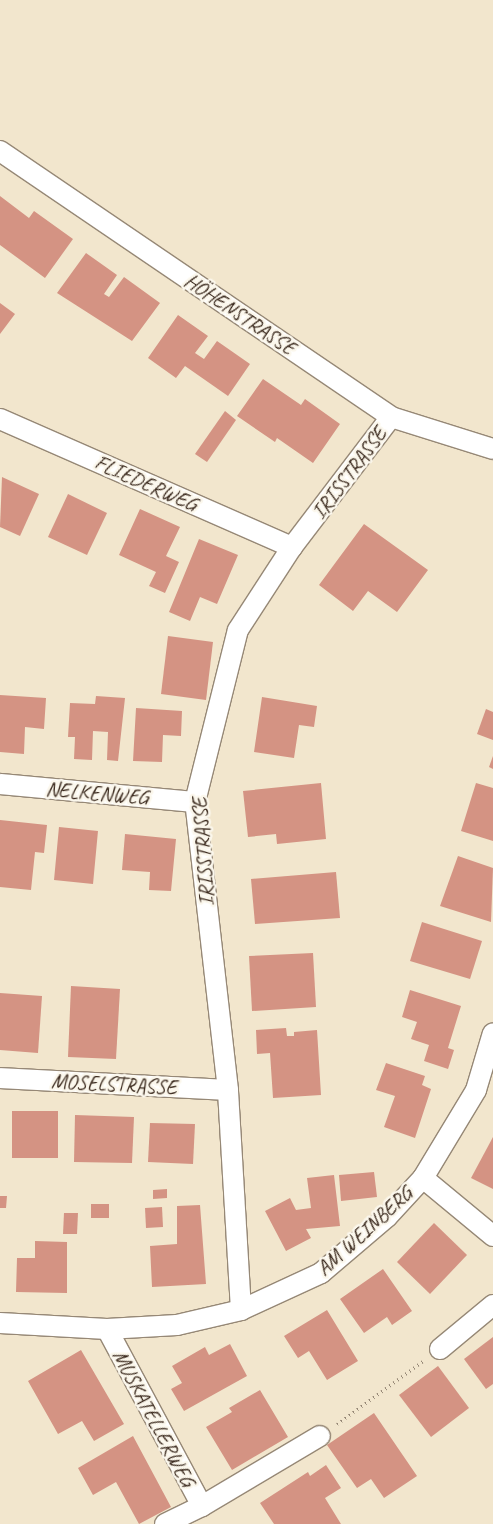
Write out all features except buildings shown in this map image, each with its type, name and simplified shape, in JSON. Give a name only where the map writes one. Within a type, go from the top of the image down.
[{"type":"street","name":"HÖHENSTRASSE","points":[[0,151],[391,417],[493,448]]},
{"type":"street","name":"IRISSTRASSE","points":[[240,1310],[228,1090],[195,802],[238,630],[292,547],[391,417]]},
{"type":"street","name":"FLIEDERWEG","points":[[0,418],[292,547]]},
{"type":"street","name":"NELKENWEG","points":[[0,784],[195,802]]},
{"type":"street","name":"AM WEINBERG","points":[[0,1323],[107,1329],[177,1325],[240,1310],[321,1273],[387,1217],[423,1178],[476,1090],[493,1033]]},
{"type":"street","name":"MOSELSTRASSE","points":[[0,1078],[228,1090]]},
{"type":"street","points":[[423,1178],[493,1236]]},
{"type":"street","points":[[440,1349],[493,1305]]},
{"type":"street","name":"MUSKATELLERWEG","points":[[107,1329],[202,1506]]},
{"type":"street","name":"MUSKATELLERWEG","points":[[165,1524],[202,1506],[320,1436]]},
{"type":"path","points":[[320,1436],[440,1349]]}]
